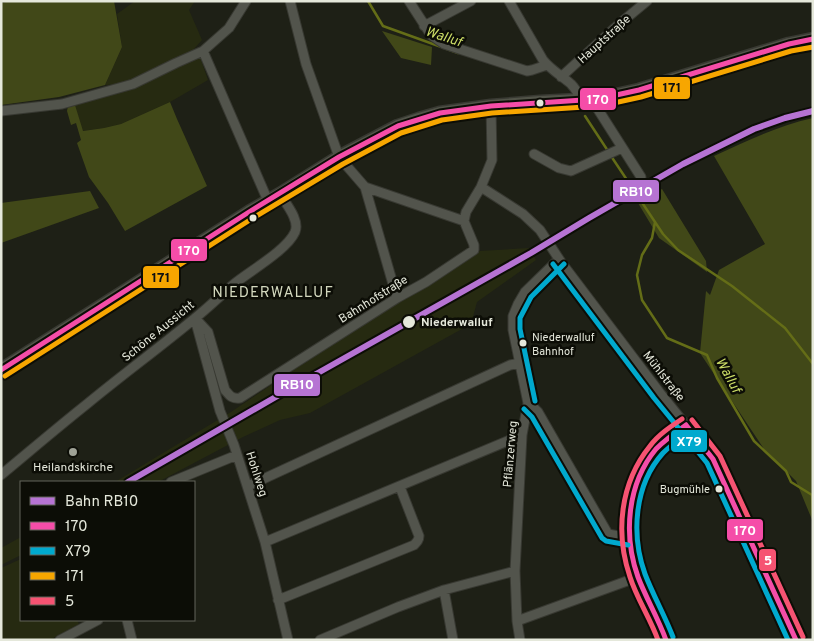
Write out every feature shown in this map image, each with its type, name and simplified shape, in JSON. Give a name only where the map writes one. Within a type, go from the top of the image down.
[{"type":"street","points":[[1,111],[62,104],[133,84],[203,51],[228,28],[246,1]]},
{"type":"street","points":[[290,1],[306,64],[339,157],[366,187],[397,298]]},
{"type":"street","points":[[409,1],[431,35],[444,44],[530,71],[547,65]]},
{"type":"street","points":[[424,26],[471,1]]},
{"type":"street","points":[[509,1],[547,65],[587,101],[641,177]]},
{"type":"street","name":"Hauptstraße","points":[[561,77],[647,1]]},
{"type":"street","points":[[1,370],[339,157],[398,126],[452,111],[540,102],[587,101],[639,90],[789,44],[813,39]]},
{"type":"street","points":[[203,51],[268,201]]},
{"type":"street","points":[[366,187],[465,217],[481,187],[492,160],[491,106]]},
{"type":"street","points":[[534,154],[559,168],[571,171],[622,148]]},
{"type":"street","name":"Mühlstraße","points":[[481,187],[523,214],[540,230],[559,259],[657,389],[713,458],[796,640]]},
{"type":"street","name":"Schöne Aussicht","points":[[1,475],[293,236],[296,230],[295,219],[280,194]]},
{"type":"street","name":"Bahnhofstraße","points":[[195,318],[208,332],[225,390],[230,397],[240,398],[474,250],[465,217]]},
{"type":"street","name":"Pflänzerweg","points":[[520,640],[517,621],[515,571],[522,435],[528,403],[513,330],[513,316],[525,292],[559,259]]},
{"type":"street","name":"Hohlweg","points":[[195,318],[220,411],[234,445],[265,542],[288,640]]},
{"type":"street","points":[[248,486],[502,369],[520,363]]},
{"type":"street","points":[[528,403],[538,412],[608,534],[629,538]]},
{"type":"street","points":[[664,639],[638,577],[630,548],[631,512],[633,498],[642,473],[656,450],[668,438],[686,425]]},
{"type":"street","points":[[265,542],[522,435]]},
{"type":"street","points":[[174,481],[237,455]]},
{"type":"street","points":[[278,600],[417,543],[419,536],[400,487]]},
{"type":"street","points":[[320,640],[444,590],[515,571]]},
{"type":"street","points":[[517,621],[638,577]]},
{"type":"street","points":[[444,590],[454,640]]},
{"type":"street","points":[[60,640],[96,621]]},
{"type":"street","points":[[127,621],[132,640]]},
{"type":"shaded area","points":[[135,1],[195,1],[189,10],[202,40],[193,50],[138,77],[122,84],[105,85],[122,47],[117,14]]},
{"type":"shaded area","points":[[194,57],[200,57],[208,80],[170,102],[121,124],[82,131],[75,105]]},
{"type":"shaded area","points":[[529,248],[536,260],[477,302],[471,324],[310,413],[280,420],[243,437],[160,481],[117,481],[231,412],[398,300],[480,251]]},
{"type":"shaded area","points":[[20,538],[20,556],[1,565],[1,548]]},
{"type":"shaded area","points":[[20,559],[20,621],[78,621],[79,624],[50,640],[1,640],[1,568]]},
{"type":"green space","points":[[11,1],[114,1],[122,47],[105,85],[59,97],[1,105],[1,3]]},
{"type":"green space","points":[[382,31],[432,47],[431,65],[401,58]]},
{"type":"green space","points":[[170,102],[207,186],[125,231],[89,177],[77,143],[81,140],[76,123],[71,125],[67,111],[68,106],[75,105],[83,131],[121,124]]},
{"type":"green space","points":[[813,118],[813,522],[796,481],[764,449],[700,353],[706,291],[710,295],[719,270],[765,244],[714,156],[750,139]]},
{"type":"green space","points":[[662,189],[706,261],[707,272],[659,238],[638,203]]},
{"type":"green space","points":[[90,191],[99,208],[1,243],[1,203]]},
{"type":"waterway","name":"Walluf","points":[[368,1],[383,26],[458,53]]},
{"type":"waterway","name":"Walluf","points":[[585,116],[608,151]]},
{"type":"waterway","name":"Walluf","points":[[611,156],[663,234],[678,250],[732,286],[785,328],[813,364]]},
{"type":"waterway","name":"Walluf","points":[[655,222],[652,238],[642,255],[637,275],[642,300],[667,338],[707,355],[717,378],[754,441],[786,471],[791,482],[812,495],[813,514]]},
{"type":"rail line","name":"RB10","points":[[130,481],[531,253],[683,164],[754,129],[813,111]]},
{"type":"transit line","name":"170","points":[[1,370],[249,212],[339,157],[398,126],[440,113],[491,106],[598,99],[639,90],[789,44],[813,39]]},
{"type":"transit line","name":"171","points":[[5,376],[253,218],[343,164],[401,133],[442,120],[492,113],[600,106],[641,97],[791,51],[813,47]]},
{"type":"transit line","name":"X79","points":[[553,264],[654,398],[707,463],[788,640]]},
{"type":"transit line","name":"X79","points":[[535,401],[520,329],[520,318],[531,297],[564,264]]},
{"type":"transit line","name":"X79","points":[[524,409],[532,417],[602,538],[606,541],[628,545]]},
{"type":"transit line","name":"5","points":[[658,640],[633,585],[625,560],[622,526],[623,509],[632,476],[640,460],[657,438],[682,419]]},
{"type":"transit line","name":"5","points":[[692,420],[720,456],[803,637]]},
{"type":"transit line","name":"170","points":[[686,425],[713,459],[796,640]]},
{"type":"transit line","name":"170","points":[[666,640],[641,585],[633,561],[630,544],[630,510],[639,478],[646,463],[659,446],[686,425]]},
{"type":"transit line","name":"X79","points":[[673,637],[645,574],[638,543],[638,511],[641,495],[653,466],[666,450],[690,431]]},
{"type":"place","name":"Niederwalluf","points":[[409,322]]},
{"type":"place","name":"Niederwalluf Bahnhof","points":[[523,343]]},
{"type":"place","name":"Heilandskirche","points":[[73,452]]},
{"type":"place","name":"Bugmühle","points":[[719,489]]},
{"type":"district","name":"NIEDERWALLUF","points":[[273,292]]}]
